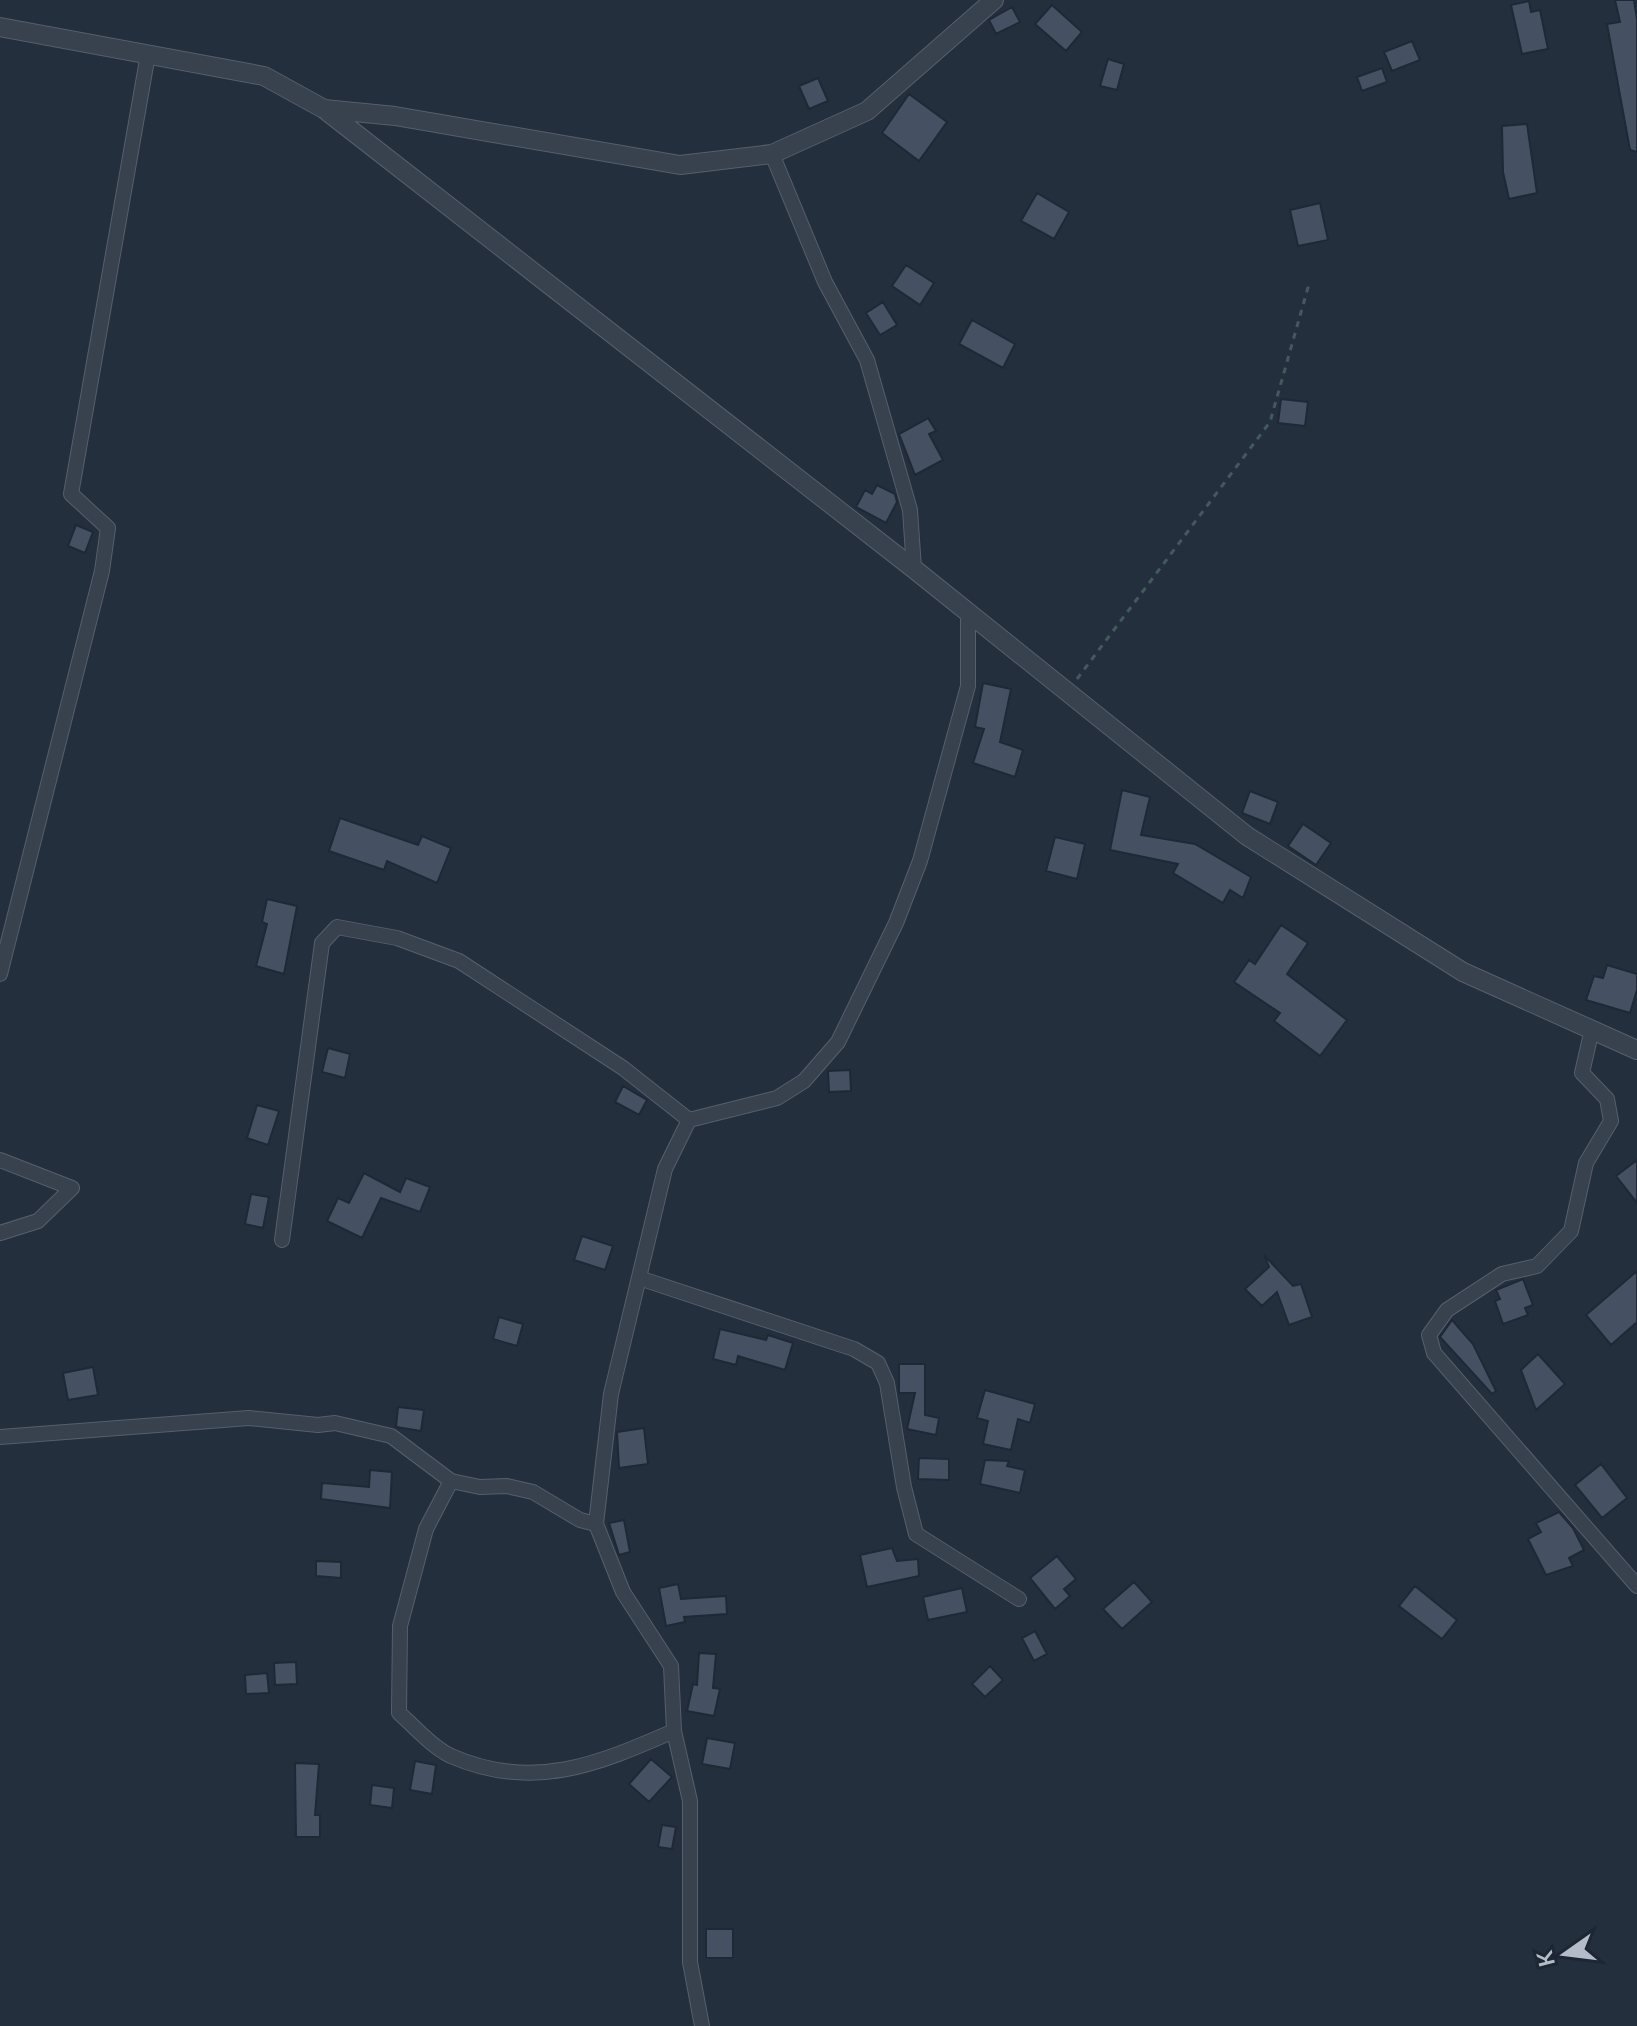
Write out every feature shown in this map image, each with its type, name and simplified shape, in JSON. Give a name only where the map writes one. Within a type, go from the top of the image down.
[{"type":"street","points":[[324,109],[395,116],[680,165],[772,154],[867,111],[994,0]]},
{"type":"street","points":[[0,27],[264,76],[324,109],[914,569],[1247,836],[1463,972],[1637,1050]]},
{"type":"street","points":[[0,974],[102,571],[108,528],[71,494],[148,54]]},
{"type":"street","points":[[772,154],[825,282],[867,360],[910,510],[914,569]]},
{"type":"street","points":[[702,2026],[690,1962],[690,1801],[674,1731],[671,1666],[623,1592],[596,1524],[611,1394],[665,1169],[689,1120],[777,1098],[804,1081],[838,1042],[896,923],[920,861],[968,686],[968,612]]},
{"type":"street","points":[[282,1240],[322,943],[337,927],[397,938],[459,961],[623,1068],[689,1120]]},
{"type":"street","points":[[1592,1029],[1582,1073],[1607,1099],[1611,1121],[1586,1163],[1571,1231],[1537,1266],[1502,1274],[1447,1310],[1429,1335],[1434,1353],[1637,1586]]},
{"type":"street","points":[[0,1160],[72,1188],[38,1221],[0,1233]]},
{"type":"street","points":[[639,1278],[854,1349],[878,1363],[887,1383],[904,1487],[916,1534],[1019,1599]]},
{"type":"street","points":[[0,1437],[249,1418],[335,1423],[391,1436],[451,1481],[480,1487],[507,1486],[533,1492],[580,1520],[596,1524]]},
{"type":"street","points":[[451,1481],[426,1529],[400,1626],[399,1713],[448,1755],[497,1770],[544,1774],[599,1763],[674,1731]]},
{"type":"path","points":[[1067,692],[1270,422],[1309,284]]},
{"type":"building","points":[[1615,0],[1634,0],[1637,19],[1637,152],[1630,150],[1607,24],[1620,22]]},
{"type":"building","points":[[1529,1],[1531,12],[1540,10],[1548,49],[1522,54],[1511,5]]},
{"type":"building","points":[[1052,5],[1082,32],[1066,51],[1035,24]]},
{"type":"building","points":[[1012,7],[1020,22],[996,34],[989,20]]},
{"type":"building","points":[[1412,41],[1420,60],[1392,71],[1384,52]]},
{"type":"building","points":[[1108,59],[1124,64],[1117,90],[1100,86]]},
{"type":"building","points":[[1382,68],[1387,82],[1362,91],[1357,77]]},
{"type":"building","points":[[818,78],[828,101],[809,109],[799,86]]},
{"type":"building","points":[[909,94],[947,122],[919,161],[882,133]]},
{"type":"building","points":[[1527,124],[1537,193],[1509,199],[1503,172],[1502,126]]},
{"type":"building","points":[[1037,193],[1069,212],[1054,239],[1021,221]]},
{"type":"building","points":[[1320,203],[1328,240],[1298,246],[1290,210]]},
{"type":"building","points":[[906,265],[934,283],[920,305],[892,286]]},
{"type":"building","points":[[883,302],[897,325],[880,335],[866,313]]},
{"type":"building","points":[[972,320],[1015,344],[1003,368],[959,344]]},
{"type":"building","points":[[1281,399],[1308,402],[1305,426],[1278,423]]},
{"type":"building","points":[[928,418],[936,431],[929,434],[943,460],[915,475],[899,434]]},
{"type":"building","points":[[877,485],[895,494],[897,502],[886,523],[856,507],[865,490],[872,494]]},
{"type":"building","points":[[76,525],[93,532],[85,553],[68,546]]},
{"type":"building","points":[[983,683],[1011,689],[1000,742],[1023,750],[1015,777],[973,763],[984,729],[975,727]]},
{"type":"building","points":[[1122,790],[1150,797],[1141,835],[1195,844],[1251,877],[1243,898],[1230,890],[1223,903],[1173,873],[1178,864],[1110,850]]},
{"type":"building","points":[[1250,791],[1278,802],[1270,824],[1242,813]]},
{"type":"building","points":[[340,818],[418,845],[422,836],[451,848],[437,883],[387,861],[384,870],[329,851]]},
{"type":"building","points":[[1303,824],[1331,843],[1316,865],[1288,846]]},
{"type":"building","points":[[1055,837],[1085,844],[1077,879],[1046,871]]},
{"type":"building","points":[[267,899],[297,906],[284,974],[256,966],[267,924],[262,922]]},
{"type":"building","points":[[1281,925],[1308,943],[1287,974],[1347,1020],[1320,1056],[1274,1021],[1280,1013],[1234,982],[1249,960],[1255,964]]},
{"type":"building","points":[[1607,965],[1637,974],[1637,990],[1630,1013],[1586,1000],[1594,976],[1603,978]]},
{"type":"building","points":[[328,1048],[350,1054],[345,1078],[322,1072]]},
{"type":"building","points":[[850,1070],[851,1091],[829,1092],[828,1071]]},
{"type":"building","points":[[623,1086],[647,1100],[639,1115],[615,1102]]},
{"type":"building","points":[[257,1105],[279,1111],[268,1145],[247,1138]]},
{"type":"building","points":[[1637,1160],[1637,1203],[1616,1176]]},
{"type":"building","points":[[364,1173],[400,1192],[406,1178],[430,1187],[420,1212],[381,1198],[362,1238],[327,1221],[338,1198],[349,1203]]},
{"type":"building","points":[[251,1194],[269,1197],[263,1228],[245,1224]]},
{"type":"building","points":[[582,1236],[613,1246],[605,1270],[574,1260]]},
{"type":"building","points":[[1264,1255],[1293,1286],[1301,1284],[1312,1317],[1289,1325],[1277,1292],[1262,1306],[1245,1289],[1269,1267]]},
{"type":"building","points":[[1637,1271],[1637,1322],[1611,1345],[1586,1315]]},
{"type":"building","points":[[1523,1279],[1533,1305],[1525,1308],[1528,1315],[1503,1324],[1495,1301],[1500,1299],[1496,1290]]},
{"type":"building","points":[[499,1317],[523,1324],[517,1346],[493,1339]]},
{"type":"building","points":[[1452,1320],[1473,1344],[1496,1391],[1492,1394],[1440,1337]]},
{"type":"building","points":[[720,1329],[766,1340],[768,1335],[793,1343],[785,1370],[738,1356],[736,1365],[713,1359]]},
{"type":"building","points":[[1538,1354],[1565,1384],[1536,1410],[1521,1370]]},
{"type":"building","points":[[899,1364],[925,1364],[925,1415],[939,1418],[936,1435],[907,1429],[915,1393],[899,1393]]},
{"type":"building","points":[[93,1367],[98,1395],[68,1400],[63,1373]]},
{"type":"building","points":[[985,1390],[1035,1404],[1030,1423],[1018,1419],[1011,1450],[983,1444],[988,1421],[977,1418]]},
{"type":"building","points":[[398,1407],[424,1410],[421,1431],[396,1427]]},
{"type":"building","points":[[644,1428],[648,1464],[619,1468],[617,1432]]},
{"type":"building","points":[[919,1458],[949,1459],[949,1480],[918,1479]]},
{"type":"building","points":[[985,1460],[1009,1461],[1007,1466],[1025,1470],[1020,1493],[980,1484]]},
{"type":"building","points":[[1601,1464],[1627,1498],[1602,1518],[1575,1485]]},
{"type":"building","points":[[370,1470],[392,1472],[390,1508],[321,1499],[322,1483],[369,1487]]},
{"type":"building","points":[[1559,1512],[1573,1528],[1584,1550],[1569,1558],[1573,1566],[1546,1575],[1528,1539],[1541,1532],[1536,1523]]},
{"type":"building","points":[[624,1520],[630,1552],[619,1555],[609,1523]]},
{"type":"building","points":[[892,1548],[897,1561],[918,1559],[919,1576],[867,1587],[860,1555]]},
{"type":"building","points":[[1057,1556],[1076,1579],[1064,1589],[1070,1596],[1055,1609],[1030,1578]]},
{"type":"building","points":[[316,1561],[341,1562],[341,1578],[316,1576]]},
{"type":"building","points":[[1134,1582],[1152,1602],[1122,1629],[1103,1609]]},
{"type":"building","points":[[678,1584],[681,1599],[726,1596],[727,1614],[684,1617],[685,1622],[666,1626],[659,1588]]},
{"type":"building","points":[[1415,1586],[1457,1620],[1442,1639],[1399,1606]]},
{"type":"building","points":[[962,1588],[967,1612],[928,1620],[923,1597]]},
{"type":"building","points":[[1035,1631],[1047,1654],[1034,1661],[1022,1638]]},
{"type":"building","points":[[699,1653],[716,1654],[713,1688],[720,1689],[714,1716],[687,1711],[693,1684],[697,1685]]},
{"type":"building","points":[[296,1662],[297,1684],[275,1685],[274,1663]]},
{"type":"building","points":[[990,1666],[1003,1680],[985,1697],[972,1684]]},
{"type":"building","points":[[267,1673],[269,1693],[246,1694],[245,1675]]},
{"type":"building","points":[[707,1738],[735,1743],[730,1769],[702,1764]]},
{"type":"building","points":[[651,1759],[672,1777],[649,1802],[629,1784]]},
{"type":"building","points":[[415,1761],[436,1765],[432,1794],[410,1790]]},
{"type":"building","points":[[295,1763],[319,1764],[315,1815],[320,1815],[320,1837],[296,1837]]},
{"type":"building","points":[[372,1785],[394,1788],[392,1808],[370,1805]]},
{"type":"building","points":[[662,1825],[676,1827],[672,1849],[658,1847]]},
{"type":"building","points":[[706,1929],[733,1929],[733,1958],[706,1958]]}]
